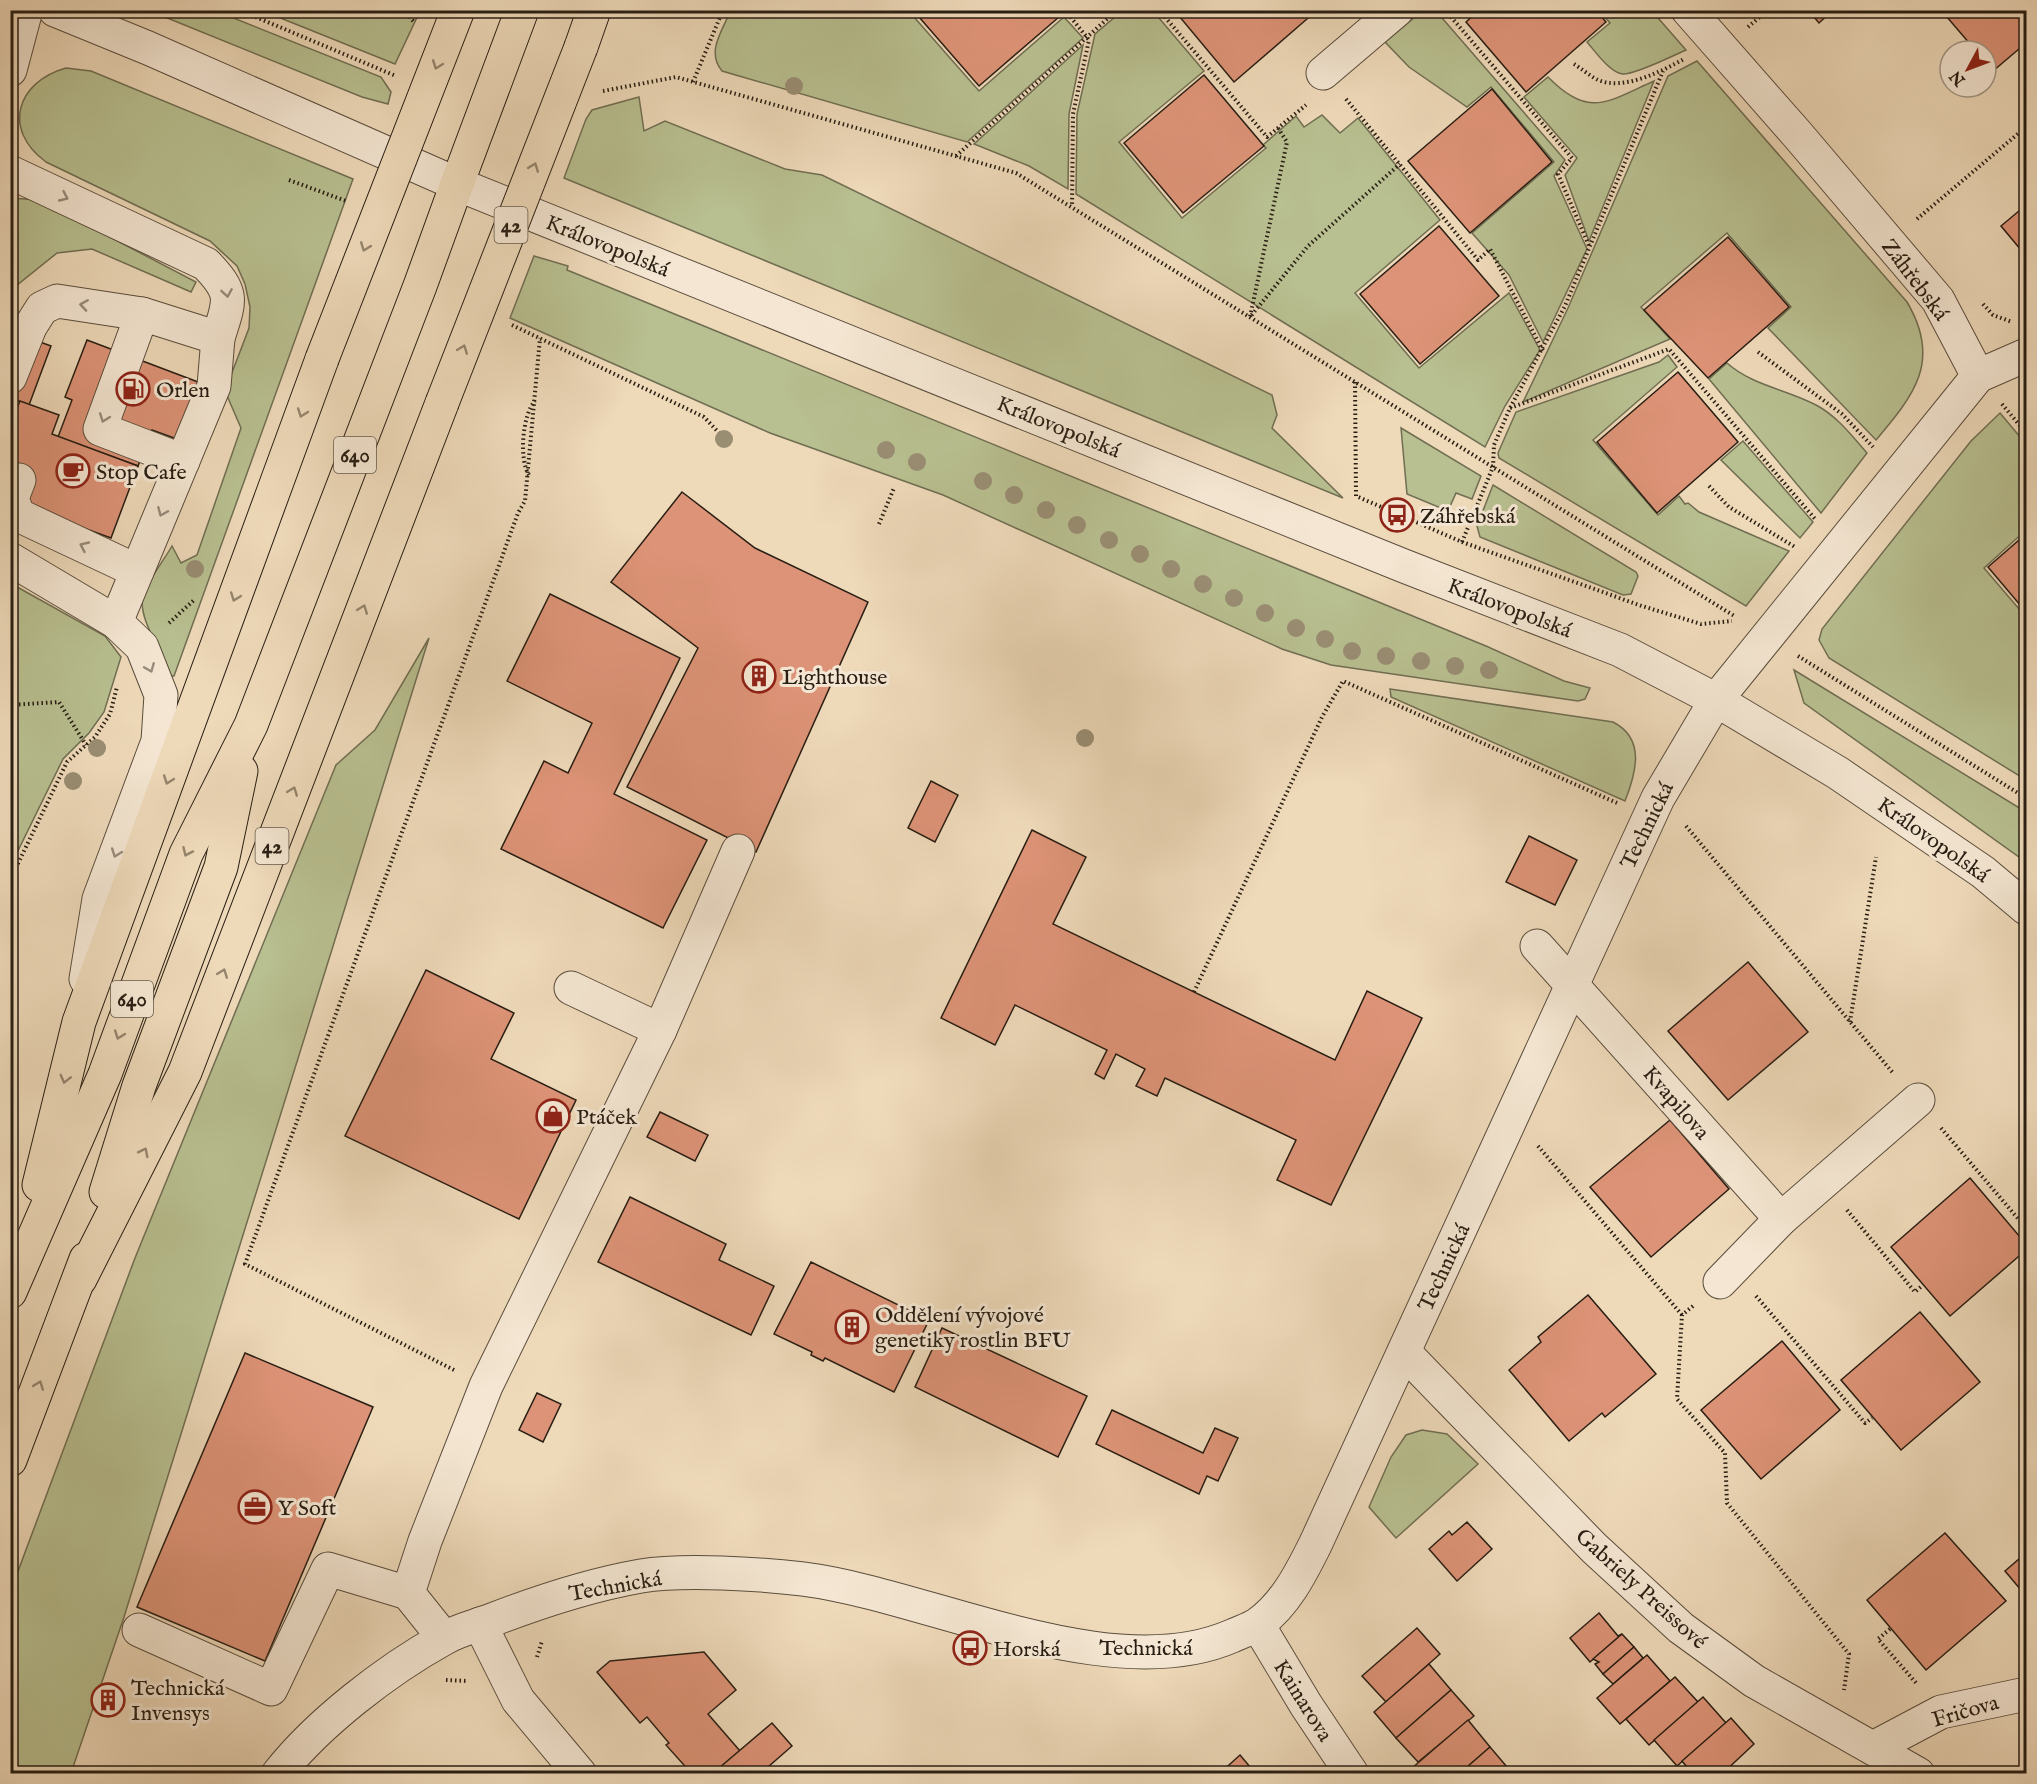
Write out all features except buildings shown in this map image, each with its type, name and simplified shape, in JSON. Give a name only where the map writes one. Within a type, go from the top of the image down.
[{"type":"main road","points":[[14,1284],[79,1022],[322,358],[458,10]]},
{"type":"main road","name":"640","points":[[14,1284],[105,1074],[186,854],[251,725],[420,286],[522,10]]},
{"type":"main road","name":"42","points":[[80,1279],[185,1072],[594,10]]},
{"type":"main road","name":"640","points":[[10,1460],[80,1279],[139,1086],[221,867],[251,725]]},
{"type":"street","points":[[10,70],[26,10]]},
{"type":"street","name":"Královopolská","points":[[55,10],[148,48],[457,184],[1404,566],[1620,650],[1716,700],[1838,772],[1983,872],[2026,908]]},
{"type":"street","points":[[1331,83],[1397,10]]},
{"type":"street","name":"Záhřebská","points":[[1688,10],[1730,37],[1938,300],[1978,376]]},
{"type":"street","points":[[10,172],[206,264],[225,284],[228,305],[218,338],[214,386],[116,622]]},
{"type":"street","points":[[10,377],[30,327],[42,308],[57,301],[142,314],[218,338]]},
{"type":"street","points":[[142,314],[100,429],[183,461]]},
{"type":"street","points":[[1716,700],[1826,567],[1978,376],[2026,355]]},
{"type":"street","points":[[19,480],[12,498],[18,515],[137,571]]},
{"type":"street","points":[[10,560],[116,622],[142,647],[161,695],[158,741],[99,899],[79,1022]]},
{"type":"street","name":"Technická","points":[[278,1773],[357,1696],[444,1638],[552,1597],[644,1575],[716,1574],[804,1580],[1037,1638],[1105,1649],[1164,1651],[1208,1646],[1258,1625],[1297,1580],[1658,798],[1716,700]]},
{"type":"street","points":[[408,1593],[425,1541],[486,1386],[660,1030],[738,851]]},
{"type":"street","name":"Kvapilova","points":[[1537,946],[1574,984],[1781,1219]]},
{"type":"street","points":[[571,988],[660,1030]]},
{"type":"street","points":[[1727,1275],[1781,1219],[1918,1101]]},
{"type":"street","name":"Gabriely Preissové","points":[[1404,1352],[1594,1548],[1681,1628],[1754,1681],[1918,1773]]},
{"type":"street","points":[[139,1630],[271,1689],[328,1569],[408,1593],[444,1638]]},
{"type":"street","points":[[480,1624],[518,1700],[580,1773]]},
{"type":"street","name":"Kainarova","points":[[1258,1625],[1306,1705],[1352,1773]]},
{"type":"street","name":"Fričova","points":[[1874,1748],[1941,1712],[2026,1694]]},
{"type":"path","points":[[239,10],[402,78]]},
{"type":"path","points":[[693,82],[723,10]]},
{"type":"path","points":[[1065,10],[1089,39],[1073,114],[1072,207]]},
{"type":"path","points":[[956,156],[1117,10]]},
{"type":"path","points":[[1159,10],[1267,137],[1270,135]]},
{"type":"path","points":[[1445,10],[1572,158],[1558,174],[1590,248]]},
{"type":"path","points":[[1574,64],[1599,81],[1618,84],[1662,71],[1730,37],[1768,10]]},
{"type":"path","points":[[1462,542],[1493,467],[1494,445],[1510,408],[1542,351],[1590,248],[1662,71]]},
{"type":"path","points":[[598,93],[676,77],[1016,173],[1072,207],[1740,620],[1701,624],[1642,606],[1462,542],[1356,496],[1355,382]]},
{"type":"path","points":[[1331,83],[1401,164],[1478,260],[1490,249],[1542,351]]},
{"type":"path","points":[[1909,225],[2026,127]]},
{"type":"path","points":[[1250,317],[1287,142],[1278,128]]},
{"type":"path","points":[[1250,317],[1308,246],[1401,164]]},
{"type":"path","points":[[289,180],[351,203]]},
{"type":"path","points":[[510,324],[704,417],[724,438]]},
{"type":"path","points":[[486,1386],[245,1264],[518,513],[525,501],[540,338]]},
{"type":"path","points":[[1510,408],[1669,349],[1821,525]]},
{"type":"path","points":[[1758,352],[1809,387],[1842,414],[1878,452]]},
{"type":"path","points":[[529,475],[522,465],[527,409],[535,400]]},
{"type":"path","points":[[1709,486],[1729,507],[1826,567]]},
{"type":"path","points":[[879,524],[894,488]]},
{"type":"path","points":[[10,880],[67,762],[86,745],[110,714],[125,660],[142,647]]},
{"type":"path","points":[[1812,664],[2026,798]]},
{"type":"path","points":[[1194,992],[1322,717],[1343,681],[1618,803]]},
{"type":"path","points":[[10,705],[59,702],[86,745]]},
{"type":"path","points":[[1685,825],[1850,1023],[2026,1228]]},
{"type":"path","points":[[1850,1023],[1876,857]]},
{"type":"path","points":[[1542,1151],[1682,1315],[1677,1399],[1725,1453],[1727,1503],[1849,1654],[1843,1697]]},
{"type":"path","points":[[1824,1182],[1915,1292],[1923,1285]]},
{"type":"path","points":[[1682,1315],[1727,1275],[1865,1423],[1872,1418]]},
{"type":"path","points":[[1890,1629],[1878,1639],[1941,1712]]},
{"type":"path","points":[[536,1661],[541,1642],[549,1634]]},
{"type":"green space","points":[[731,10],[921,11],[914,17],[979,91],[1064,17],[1083,38],[967,142],[722,71],[717,64],[715,49]]},
{"type":"green space","points":[[150,11],[216,11],[381,77],[391,92],[388,104],[362,97]]},
{"type":"green space","points":[[263,11],[420,11],[395,64]]},
{"type":"green space","points":[[1122,11],[1153,11],[1204,71],[1119,142],[1182,218],[1266,148],[1263,145],[1296,116],[1304,127],[1322,115],[1340,133],[1358,118],[1440,220],[1355,293],[1419,368],[1509,293],[1540,350],[1505,406],[1485,447],[1076,194],[1077,114],[1095,34]]},
{"type":"green space","points":[[1422,11],[1436,11],[1565,160],[1554,176],[1587,249],[1543,342],[1509,275],[1472,233],[1554,162],[1491,87],[1467,107],[1409,67],[1385,42]]},
{"type":"green space","points":[[1600,11],[1652,11],[1686,50],[1637,71],[1618,73],[1603,61],[1587,42],[1610,23]]},
{"type":"green space","points":[[1083,45],[1069,114],[1068,189],[1029,166],[974,144]]},
{"type":"green space","points":[[1697,61],[1907,302],[1917,323],[1922,342],[1923,360],[1919,376],[1902,408],[1876,440],[1768,328],[1791,307],[1727,233],[1641,307],[1670,339],[1523,402],[1568,308],[1668,76]]},
{"type":"green space","points":[[66,68],[91,71],[353,179],[174,676],[171,676],[147,625],[142,605],[143,596],[172,546],[181,563],[197,555],[241,428],[225,391],[249,328],[250,307],[245,284],[237,266],[210,241],[46,162],[32,149],[24,136],[20,122],[21,108],[26,95],[49,75]]},
{"type":"green space","points":[[1548,77],[1575,98],[1599,103],[1654,81],[1589,241],[1565,175],[1577,158],[1524,97]]},
{"type":"green space","points":[[639,97],[644,131],[665,121],[785,169],[822,175],[1272,395],[1277,415],[1272,428],[1343,498],[564,178],[586,119],[592,110]]},
{"type":"green space","points":[[11,198],[39,200],[196,282],[191,292],[92,249],[57,253],[16,286],[11,298]]},
{"type":"green space","points":[[534,256],[568,266],[567,270],[1486,646],[1564,681],[1590,688],[1585,699],[1578,701],[1331,665],[1282,649],[943,495],[770,433],[510,318]]},
{"type":"green space","points":[[1668,355],[1677,367],[1593,440],[1658,515],[1679,496],[1685,504],[1688,503],[1699,512],[1789,551],[1746,606],[1499,458],[1498,453],[1516,412],[1659,362]]},
{"type":"green space","points":[[1727,363],[1748,377],[1824,410],[1844,427],[1867,453],[1821,513],[1709,379]]},
{"type":"green space","points":[[2000,413],[2026,444],[2026,530],[1984,568],[2026,617],[2026,780],[1829,658],[1819,640],[1822,629],[1971,441]]},
{"type":"green space","points":[[1401,428],[1481,476],[1472,499],[1456,493],[1448,511],[1407,494]]},
{"type":"green space","points":[[1743,441],[1813,522],[1800,538],[1721,460]]},
{"type":"green space","points":[[1493,485],[1636,572],[1638,576],[1631,594],[1623,595],[1480,537],[1477,526]]},
{"type":"green space","points":[[10,583],[105,636],[121,657],[104,712],[89,733],[63,759],[11,865]]},
{"type":"green space","points":[[429,638],[124,1617],[71,1773],[11,1773],[11,1590],[135,1258],[336,765],[375,730]]},
{"type":"green space","points":[[1794,670],[2026,812],[2026,862],[1804,703]]},
{"type":"green space","points":[[1390,689],[1613,722],[1630,738],[1636,757],[1625,801],[1391,697]]},
{"type":"green space","points":[[1422,1430],[1447,1434],[1478,1464],[1396,1538],[1369,1507],[1391,1457],[1406,1435]]},
{"type":"place","name":"Orlen","points":[[133,389]]},
{"type":"place","name":"Stop Cafe","points":[[73,471]]},
{"type":"place","name":"Záhřebská","points":[[1397,515]]},
{"type":"place","name":"Lighthouse","points":[[759,676]]},
{"type":"place","name":"Ptáček","points":[[553,1116]]},
{"type":"place","name":"Oddělení vývojové genetiky rostlin BFU","points":[[852,1327]]},
{"type":"place","name":"Y Soft","points":[[255,1507]]},
{"type":"place","name":"Horská","points":[[970,1648]]},
{"type":"place","name":"Technická Invensys","points":[[108,1700]]}]
